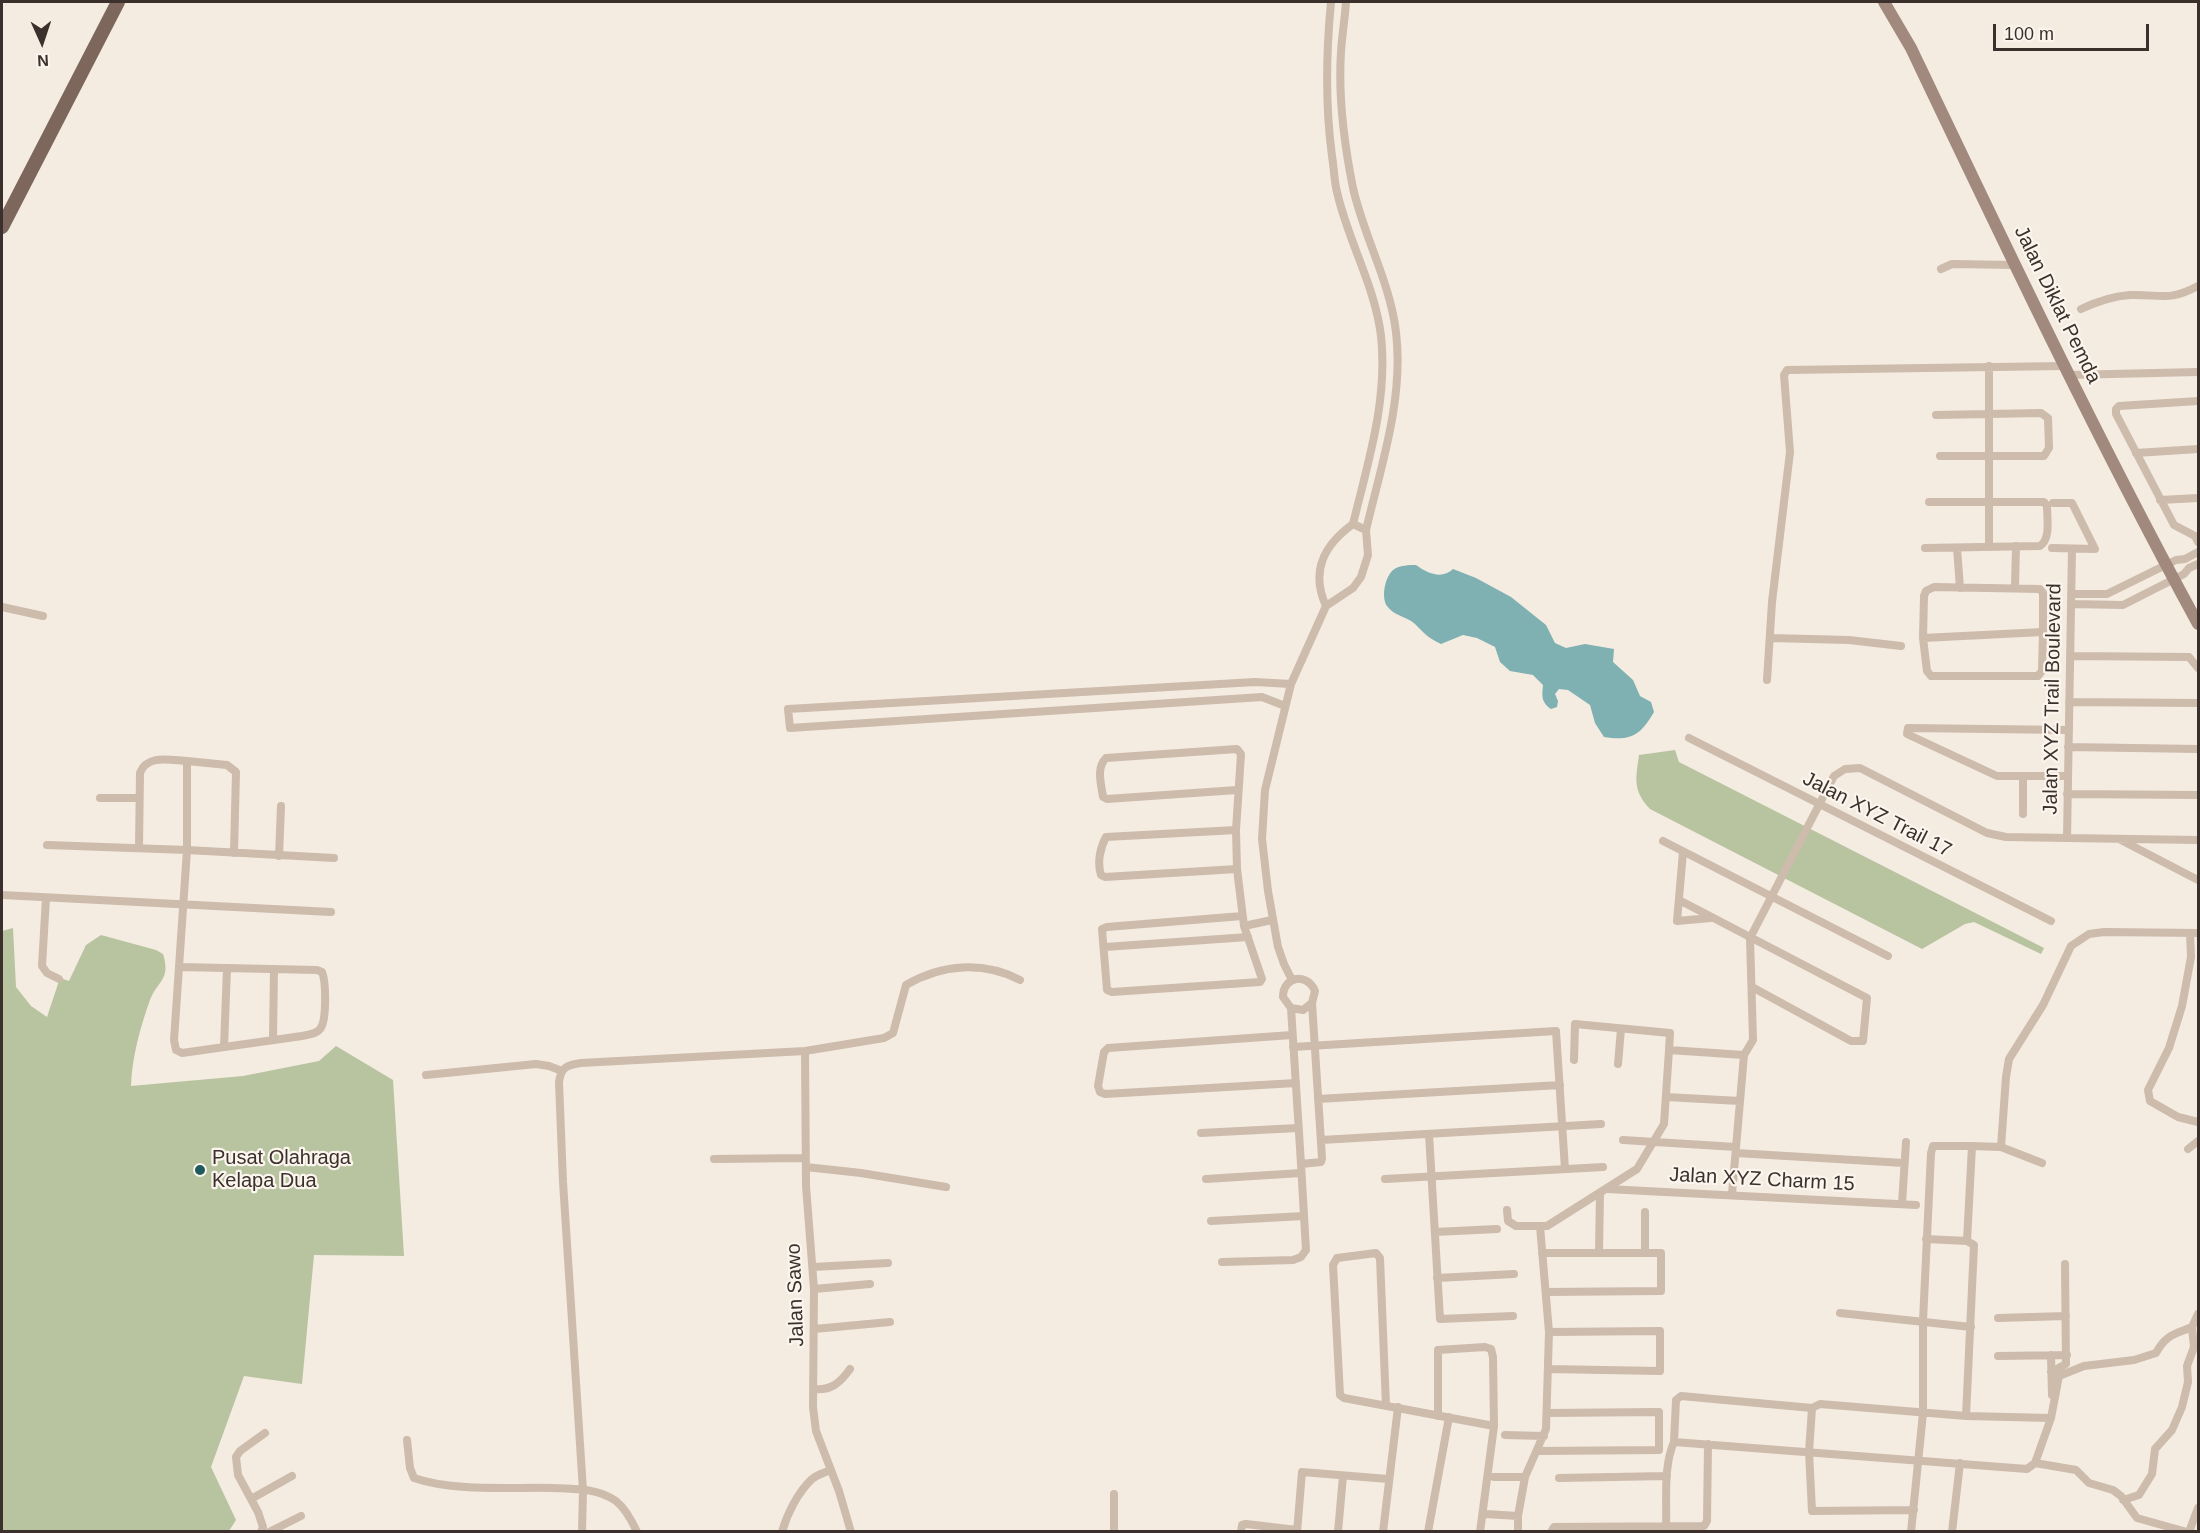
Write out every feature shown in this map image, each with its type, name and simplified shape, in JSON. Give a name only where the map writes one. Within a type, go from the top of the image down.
[{"type":"main road","points":[[2,226],[118,2]]},
{"type":"street","points":[[1326,606],[1319,586],[1319,569],[1324,555],[1338,534],[1353,524],[1377,423],[1383,376],[1381,335],[1374,302],[1337,192],[1327,116],[1326,53],[1331,2]]},
{"type":"street","points":[[1292,980],[1284,964],[1272,920],[1264,864],[1262,825],[1265,790],[1291,684],[1326,606],[1353,588],[1361,577],[1368,555],[1366,530],[1391,425],[1397,379],[1396,333],[1389,299],[1353,189],[1341,115],[1341,53],[1346,2]]},
{"type":"street","name":"Jalan Diklat Pemda","points":[[1884,2],[1911,48],[2066,370],[2166,565],[2199,624]]},
{"type":"street","points":[[1941,269],[1952,264],[2015,265]]},
{"type":"street","points":[[2081,309],[2101,301],[2130,295],[2172,297],[2199,286]]},
{"type":"street","points":[[1989,546],[1990,369]]},
{"type":"street","points":[[1767,680],[1772,602],[1790,452],[1784,375],[1787,370],[1990,369],[2199,372]]},
{"type":"street","points":[[2199,401],[2119,406],[2116,409],[2116,414],[2174,525],[2195,536],[2199,542]]},
{"type":"street","points":[[1936,415],[2044,414],[2048,418],[2049,448],[2044,456],[1940,456]]},
{"type":"street","points":[[2136,453],[2199,449]]},
{"type":"street","points":[[2160,500],[2199,498]]},
{"type":"street","points":[[1925,548],[2040,546],[2046,541],[2046,504],[2041,502],[1989,504],[1929,502]]},
{"type":"street","points":[[2052,548],[2095,549],[2072,503],[2053,503]]},
{"type":"street","points":[[1353,524],[1366,530]]},
{"type":"street","points":[[2015,587],[2016,546]]},
{"type":"street","points":[[1957,548],[1960,588]]},
{"type":"street","name":"Jalan XYZ Trail Boulevard","points":[[1750,938],[1834,776],[1845,769],[1860,768],[1987,833],[2006,837],[2067,838],[2072,549]]},
{"type":"street","points":[[2071,599],[2107,594],[2176,560],[2185,559],[2199,552]]},
{"type":"street","points":[[2071,599],[2123,604],[2199,564]]},
{"type":"street","points":[[1934,587],[2015,587],[2042,590],[2042,671],[2038,676],[1931,676],[1927,671],[1923,638],[1926,591],[1934,587]]},
{"type":"street","points":[[2,607],[43,616]]},
{"type":"street","points":[[1923,638],[2043,632]]},
{"type":"street","points":[[1770,638],[1849,640],[1901,646]]},
{"type":"street","points":[[2070,656],[2189,657],[2199,668]]},
{"type":"street","points":[[1285,706],[1262,697],[790,728],[788,709],[1255,682],[1291,684]]},
{"type":"street","points":[[1255,682],[1256,698]]},
{"type":"street","points":[[2069,702],[2199,703]]},
{"type":"street","points":[[2068,776],[1997,776],[1907,734],[1908,728],[2069,730]]},
{"type":"street","name":"Jalan XYZ Trail 17","points":[[1689,738],[2051,921]]},
{"type":"street","points":[[2068,747],[2199,749]]},
{"type":"street","points":[[1237,790],[1107,799],[1103,796],[1100,770],[1102,762],[1106,758],[1237,749],[1241,754],[1237,790],[1237,869],[1244,926],[1262,976],[1260,982],[1109,992],[1102,929],[1242,916]]},
{"type":"street","points":[[139,848],[140,773],[146,763],[155,760],[187,761],[226,765],[236,772],[234,853]]},
{"type":"street","points":[[180,967],[322,972],[324,1022],[317,1032],[182,1053],[176,1050],[174,1040],[187,850],[187,761]]},
{"type":"street","points":[[2023,776],[2023,814]]},
{"type":"street","points":[[2067,794],[2199,795]]},
{"type":"street","points":[[100,798],[140,798]]},
{"type":"street","points":[[279,856],[281,806]]},
{"type":"street","points":[[1236,830],[1106,837],[1100,852],[1099,870],[1105,877],[1237,869]]},
{"type":"street","points":[[2067,838],[2199,840]]},
{"type":"street","points":[[2117,838],[2199,880]]},
{"type":"street","points":[[1663,842],[1887,956]]},
{"type":"street","points":[[47,846],[187,850],[334,858]]},
{"type":"street","points":[[1683,852],[1677,921],[1711,917]]},
{"type":"street","points":[[2,895],[331,912]]},
{"type":"street","points":[[46,898],[42,966],[47,973],[59,979]]},
{"type":"street","points":[[1679,900],[1867,998],[1863,1041],[1851,1041],[1752,987]]},
{"type":"street","points":[[1244,926],[1272,920]]},
{"type":"street","points":[[2001,1147],[2009,1059],[2043,1005],[2072,946],[2090,934],[2194,933],[2182,1006],[2169,1048],[2148,1094],[2150,1101],[2178,1117],[2199,1122]]},
{"type":"street","points":[[1105,947],[1248,937]]},
{"type":"street","points":[[1732,1194],[1744,1056],[1753,1040],[1750,938]]},
{"type":"street","points":[[224,1047],[227,968]]},
{"type":"street","points":[[582,1532],[584,1490],[563,1182],[559,1082],[562,1071],[568,1064],[805,1051],[884,1038],[893,1033],[906,986],[937,971],[980,968],[1010,975],[1020,980]]},
{"type":"street","points":[[273,1040],[274,969]]},
{"type":"street","points":[[1206,1179],[1301,1168],[1322,1162],[1312,1003],[1315,993],[1311,984],[1302,978],[1292,980],[1285,986],[1282,994],[1285,1002],[1291,1008],[1303,1010],[1312,1003]]},
{"type":"street","points":[[1222,1262],[1293,1260],[1301,1257],[1306,1250],[1291,1008]]},
{"type":"street","points":[[1507,1210],[1508,1221],[1516,1226],[1547,1226],[1637,1169],[1664,1124],[1670,1033],[1575,1024],[1574,1060]]},
{"type":"street","points":[[1618,1064],[1621,1029]]},
{"type":"street","points":[[1293,1047],[1554,1031],[1557,1033],[1565,1169]]},
{"type":"street","points":[[1293,1035],[1108,1048],[1104,1052],[1098,1086],[1100,1092],[1105,1094],[1296,1083]]},
{"type":"street","points":[[1669,1050],[1744,1056]]},
{"type":"street","name":"Jalan Sawo","points":[[805,1051],[807,1199],[814,1290],[813,1407],[816,1431],[839,1491],[851,1532]]},
{"type":"street","points":[[426,1075],[536,1064],[562,1071]]},
{"type":"street","points":[[1318,1099],[1560,1085]]},
{"type":"street","points":[[1666,1098],[1740,1101]]},
{"type":"street","points":[[1321,1140],[1601,1124]]},
{"type":"street","points":[[1201,1133],[1298,1128]]},
{"type":"street","points":[[1429,1134],[1437,1278],[1442,1320],[1513,1316]]},
{"type":"street","points":[[1623,1140],[1904,1163]]},
{"type":"street","points":[[2188,1149],[2199,1141]]},
{"type":"street","points":[[1902,1204],[1906,1142]]},
{"type":"street","points":[[1911,1532],[1923,1413],[1923,1321],[1932,1148],[1938,1145],[2001,1147],[2042,1163]]},
{"type":"street","points":[[1967,1241],[1972,1146]]},
{"type":"street","points":[[714,1159],[806,1158]]},
{"type":"street","points":[[806,1167],[861,1173],[946,1187]]},
{"type":"street","points":[[1384,1179],[1603,1167]]},
{"type":"street","points":[[1599,1253],[1603,1191]]},
{"type":"street","name":"Jalan XYZ Charm 15","points":[[1603,1191],[1732,1194],[1916,1205]]},
{"type":"street","points":[[1645,1212],[1646,1253]]},
{"type":"street","points":[[1211,1221],[1304,1216]]},
{"type":"street","points":[[1518,1532],[1518,1516],[1525,1477],[1546,1430],[1550,1332],[1540,1226]]},
{"type":"street","points":[[1435,1232],[1497,1229]]},
{"type":"street","points":[[1926,1239],[1967,1241],[1974,1245],[1966,1416]]},
{"type":"street","points":[[1386,1406],[1380,1258],[1376,1253],[1337,1258],[1333,1265],[1340,1395],[1344,1398],[1386,1406],[1398,1407],[1494,1426]]},
{"type":"street","points":[[1542,1253],[1661,1253],[1661,1291],[1546,1292]]},
{"type":"street","points":[[813,1268],[888,1263]]},
{"type":"street","points":[[2051,1372],[2066,1364],[2065,1264]]},
{"type":"street","points":[[1437,1278],[1514,1274]]},
{"type":"street","points":[[814,1290],[870,1284]]},
{"type":"street","points":[[1840,1313],[1971,1327]]},
{"type":"street","points":[[2123,1500],[2139,1494],[2152,1474],[2155,1449],[2172,1430],[2182,1407],[2188,1382],[2187,1366],[2194,1347],[2193,1327],[2199,1314]]},
{"type":"street","points":[[1998,1317],[2066,1316]]},
{"type":"street","points":[[814,1329],[890,1322]]},
{"type":"street","points":[[1674,1442],[2027,1469],[2035,1463],[2051,1419],[2059,1376],[2084,1366],[2134,1360],[2156,1353],[2160,1345],[2174,1333],[2193,1327]]},
{"type":"street","points":[[1548,1369],[1660,1371],[1660,1331],[1550,1332]]},
{"type":"street","points":[[1438,1416],[1438,1350],[1485,1347],[1491,1349],[1494,1426],[1480,1532]]},
{"type":"street","points":[[2050,1355],[2053,1401]]},
{"type":"street","points":[[1998,1356],[2067,1355]]},
{"type":"street","points":[[813,1389],[820,1390],[837,1385],[850,1369]]},
{"type":"street","points":[[1666,1526],[1667,1476],[1674,1442],[1676,1400],[1679,1396],[1812,1408],[1820,1404],[1966,1416],[2051,1419]]},
{"type":"street","points":[[1383,1532],[1398,1407]]},
{"type":"street","points":[[1812,1408],[1809,1452],[1811,1510],[1813,1512],[1914,1510]]},
{"type":"street","points":[[1538,1451],[1659,1450],[1659,1412],[1547,1413]]},
{"type":"street","points":[[1428,1532],[1449,1418]]},
{"type":"street","points":[[265,1433],[240,1451],[236,1457],[238,1475],[265,1530],[301,1516]]},
{"type":"street","points":[[1505,1435],[1544,1436]]},
{"type":"street","points":[[407,1440],[414,1478],[427,1482],[470,1486],[591,1490],[616,1502],[631,1518],[637,1532]]},
{"type":"street","points":[[1551,1532],[1554,1527],[1666,1526],[1697,1529],[1704,1526],[1707,1521],[1708,1444]]},
{"type":"street","points":[[1952,1532],[1960,1463]]},
{"type":"street","points":[[2035,1463],[2076,1470],[2089,1483],[2114,1490],[2137,1518],[2188,1532],[2199,1508]]},
{"type":"street","points":[[782,1532],[802,1490],[813,1478],[830,1470]]},
{"type":"street","points":[[1241,1532],[1242,1525],[1246,1524],[1297,1531],[1302,1472],[1388,1479]]},
{"type":"street","points":[[251,1499],[292,1476]]},
{"type":"street","points":[[1338,1532],[1343,1476]]},
{"type":"street","points":[[1559,1478],[1667,1476]]},
{"type":"street","points":[[1494,1477],[1525,1477]]},
{"type":"street","points":[[1114,1494],[1114,1532]]},
{"type":"street","points":[[1486,1514],[1518,1516]]},
{"type":"green space","points":[[1675,750],[1679,762],[2044,948],[2041,954],[1974,922],[1965,924],[1922,949],[1650,809],[1638,790],[1636,777],[1639,755]]},
{"type":"green space","name":"Pusat Olahraga Kelapa Dua","points":[[13,928],[16,987],[31,1006],[47,1017],[60,978],[69,981],[86,945],[101,935],[163,954],[165,975],[153,993],[143,1021],[135,1053],[131,1086],[243,1076],[319,1061],[336,1046],[393,1080],[404,1256],[314,1255],[302,1384],[244,1376],[211,1467],[236,1520],[229,1531],[2,1531],[2,931]]},
{"type":"water","points":[[1416,565],[1425,571],[1439,575],[1453,569],[1476,578],[1511,597],[1546,625],[1555,643],[1566,648],[1585,644],[1614,649],[1613,662],[1633,680],[1640,696],[1651,702],[1654,712],[1649,720],[1634,735],[1621,738],[1604,737],[1595,723],[1590,705],[1568,690],[1559,689],[1555,694],[1558,701],[1557,707],[1551,709],[1545,704],[1543,698],[1543,685],[1533,675],[1510,671],[1500,662],[1495,647],[1477,638],[1463,635],[1441,644],[1433,640],[1412,621],[1393,612],[1387,606],[1384,598],[1390,573],[1399,567]]},
{"type":"place","name":"Pusat Olahraga Kelapa Dua","points":[[200,1170]]}]
